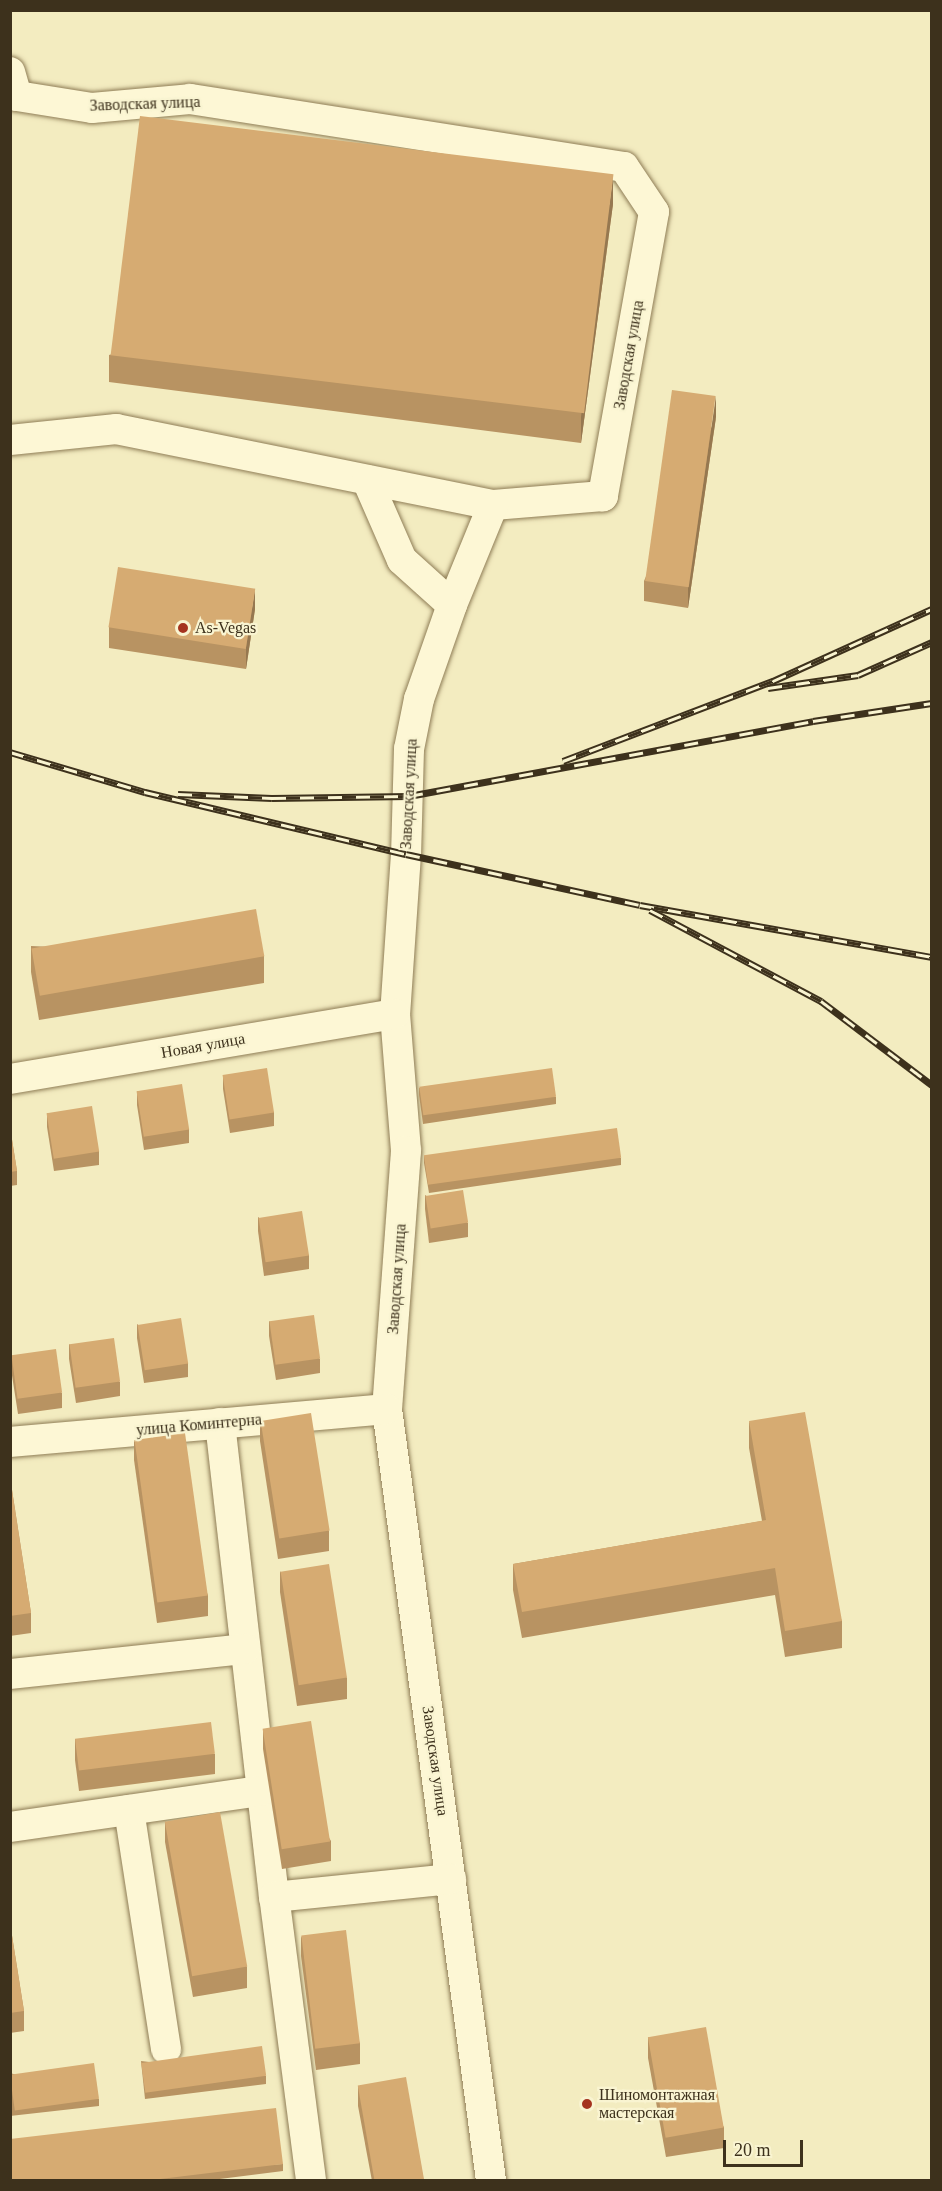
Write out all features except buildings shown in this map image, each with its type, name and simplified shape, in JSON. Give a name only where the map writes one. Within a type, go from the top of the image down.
[{"type":"street","name":"Заводская улица","points":[[10,72],[17,96],[92,108],[190,99],[624,167],[654,212],[603,496],[493,505],[452,605],[419,699],[409,749],[406,854],[395,1014],[406,1151],[387,1409],[491,2181]]},
{"type":"street","points":[[10,440],[116,429],[493,505]]},
{"type":"street","points":[[367,480],[402,560],[452,605]]},
{"type":"street","name":"Новая улица","points":[[10,1079],[395,1014]]},
{"type":"street","name":"улица Коминтерна","points":[[10,1442],[387,1409]]},
{"type":"street","points":[[220,1424],[261,1791],[311,2181]]},
{"type":"street","points":[[10,1674],[245,1649]]},
{"type":"street","points":[[10,1827],[261,1791]]},
{"type":"street","points":[[129,1810],[166,2049]]},
{"type":"street","points":[[274,1897],[451,1879]]},
{"type":"railway","points":[[563,761],[773,681],[932,609]]},
{"type":"railway","points":[[768,688],[858,675],[932,642]]},
{"type":"railway","points":[[178,794],[272,798],[409,796],[813,721],[932,703]]},
{"type":"railway","points":[[10,752],[145,792],[406,854],[640,905],[932,957]]},
{"type":"railway","points":[[650,910],[821,1001],[932,1085]]},
{"type":"place","name":"As-Vegas","points":[[183,628]]},
{"type":"place","name":"Шиномонтажная мастерская","points":[[587,2104]]}]
